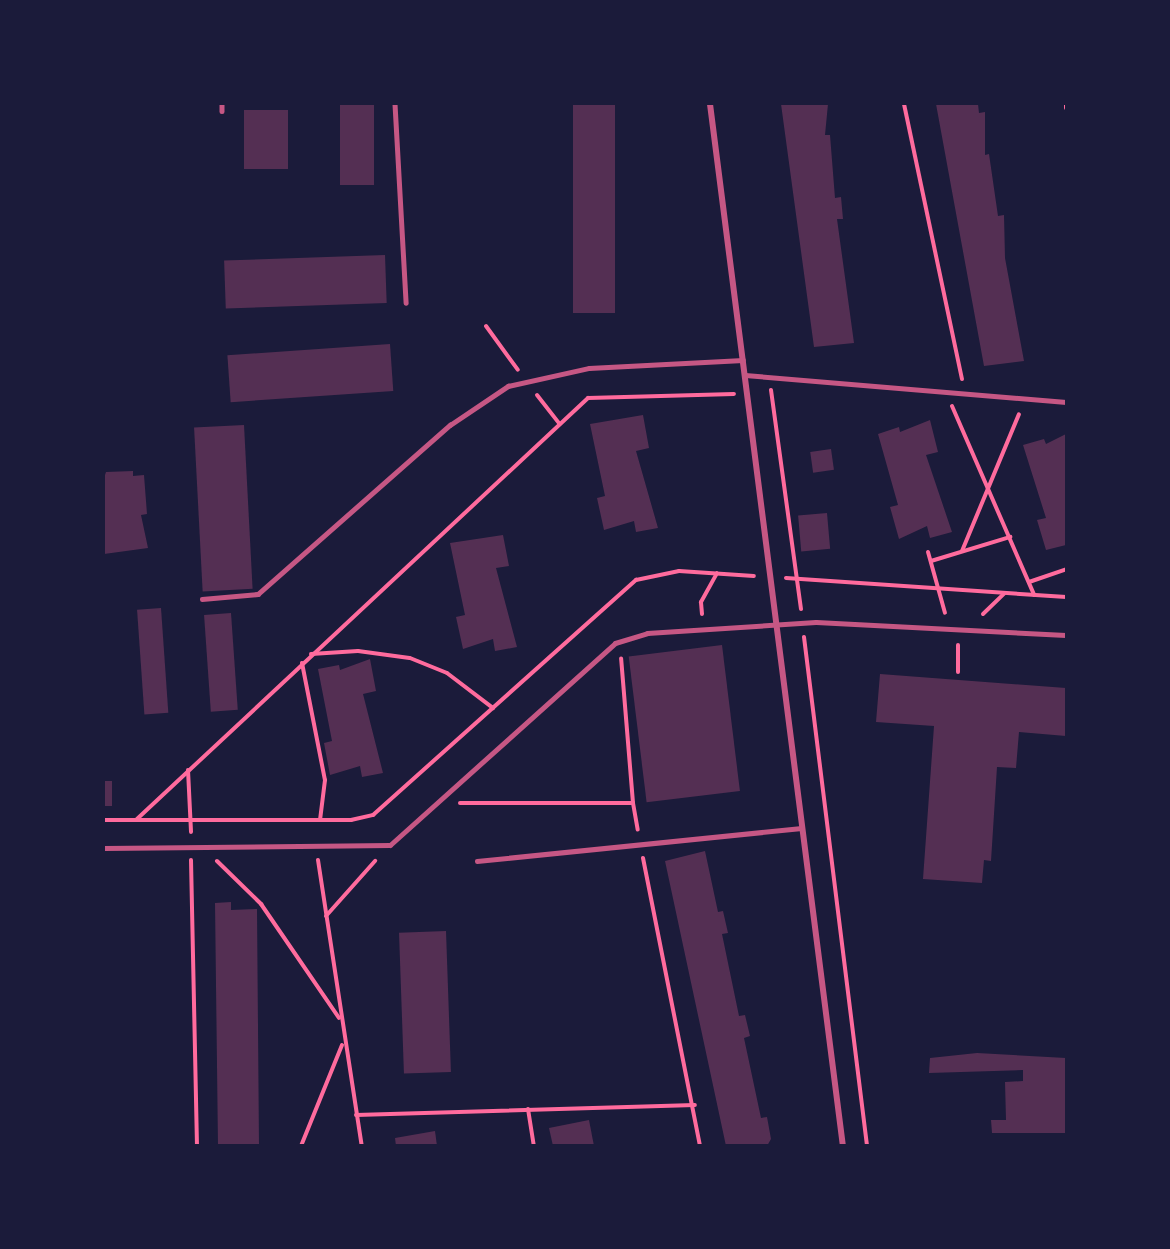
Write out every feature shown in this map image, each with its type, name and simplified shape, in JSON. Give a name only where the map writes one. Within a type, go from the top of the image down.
[{"type":"street","points":[[710,104],[843,1146]]},
{"type":"street","points":[[104,848],[390,845],[441,803],[620,642],[647,633],[802,622],[1066,635]]},
{"type":"lane","points":[[222,104],[222,111]]},
{"type":"lane","points":[[395,104],[406,303]]},
{"type":"lane","points":[[202,599],[258,594],[450,425],[508,386],[589,368],[743,360]]},
{"type":"lane","points":[[745,375],[1066,402]]},
{"type":"lane","points":[[477,861],[801,828]]},
{"type":"path","points":[[904,104],[965,393]]},
{"type":"path","points":[[769,376],[867,1146]]},
{"type":"path","points":[[946,392],[1034,595]]},
{"type":"path","points":[[136,820],[311,654],[588,398],[771,393]]},
{"type":"path","points":[[962,552],[1026,399]]},
{"type":"path","points":[[931,561],[1010,537]]},
{"type":"path","points":[[928,552],[948,628]]},
{"type":"path","points":[[1029,582],[1066,569]]},
{"type":"path","points":[[704,630],[700,602],[717,573]]},
{"type":"path","points":[[967,630],[1005,593]]},
{"type":"path","points":[[958,629],[958,672]]},
{"type":"path","points":[[620,642],[633,803],[694,1105],[700,1146]]},
{"type":"path","points":[[311,654],[358,651],[410,658],[447,673],[493,708]]},
{"type":"path","points":[[302,663],[325,780],[320,820]]},
{"type":"path","points":[[188,770],[197,1146]]},
{"type":"path","points":[[441,803],[633,803]]},
{"type":"path","points":[[325,916],[390,845]]},
{"type":"path","points":[[316,847],[339,1018],[362,1146]]},
{"type":"path","points":[[202,848],[261,904],[339,1018]]},
{"type":"path","points":[[301,1146],[343,1044]]},
{"type":"path","points":[[356,1115],[694,1105]]},
{"type":"path","points":[[528,1109],[534,1146]]},
{"type":"building","points":[[340,104],[374,104],[374,185],[340,185]]},
{"type":"building","points":[[573,104],[615,104],[615,313],[573,313]]},
{"type":"building","points":[[781,104],[828,104],[825,135],[830,135],[835,198],[841,197],[843,219],[837,219],[854,343],[814,347]]},
{"type":"building","points":[[936,104],[978,104],[979,113],[985,112],[985,155],[989,154],[998,216],[1004,215],[1005,258],[1024,361],[984,366]]},
{"type":"building","points":[[244,110],[288,110],[288,169],[244,169]]},
{"type":"building","points":[[385,255],[387,303],[226,309],[224,261]]},
{"type":"building","points":[[390,344],[393,391],[231,402],[227,355]]},
{"type":"building","points":[[643,415],[649,448],[636,451],[658,528],[636,532],[634,521],[604,530],[597,498],[605,496],[590,424]]},
{"type":"building","points":[[930,420],[938,452],[926,455],[952,532],[930,538],[927,526],[899,539],[890,507],[898,505],[878,434],[899,427],[900,432]]},
{"type":"building","points":[[244,425],[253,589],[203,591],[194,428]]},
{"type":"building","points":[[1066,434],[1066,545],[1046,550],[1037,520],[1046,518],[1023,445],[1044,439],[1046,444]]},
{"type":"building","points":[[831,449],[834,470],[813,473],[810,452]]},
{"type":"building","points":[[133,471],[133,476],[144,475],[147,514],[141,515],[148,548],[104,554],[104,478],[106,472]]},
{"type":"building","points":[[827,513],[830,549],[801,551],[798,516]]},
{"type":"building","points":[[503,535],[509,566],[496,568],[517,647],[495,651],[493,639],[463,649],[456,617],[465,615],[450,543]]},
{"type":"building","points":[[161,608],[168,713],[144,714],[137,610]]},
{"type":"building","points":[[231,613],[238,710],[211,712],[204,615]]},
{"type":"building","points":[[722,645],[740,791],[647,802],[629,656]]},
{"type":"building","points":[[370,659],[376,691],[363,694],[383,773],[362,777],[360,766],[330,775],[324,743],[332,741],[318,669],[339,665],[340,670]]},
{"type":"building","points":[[880,674],[1066,688],[1066,736],[1019,732],[1016,768],[997,767],[991,861],[984,860],[982,883],[923,879],[934,726],[876,722]]},
{"type":"building","points":[[104,781],[112,781],[112,806],[104,806]]},
{"type":"building","points":[[705,851],[718,912],[723,911],[728,933],[722,934],[739,1016],[745,1015],[750,1036],[744,1038],[761,1118],[767,1117],[771,1139],[767,1146],[726,1146],[665,861]]},
{"type":"building","points":[[231,902],[231,910],[257,909],[259,1146],[218,1146],[215,903]]},
{"type":"building","points":[[446,931],[451,1072],[404,1074],[399,933]]},
{"type":"building","points":[[977,1053],[1066,1058],[1066,1133],[992,1133],[991,1120],[1006,1120],[1005,1082],[1023,1081],[1023,1070],[929,1073],[930,1058]]},
{"type":"building","points":[[589,1120],[594,1146],[553,1146],[549,1128]]},
{"type":"building","points":[[435,1131],[437,1146],[396,1146],[395,1138]]}]
